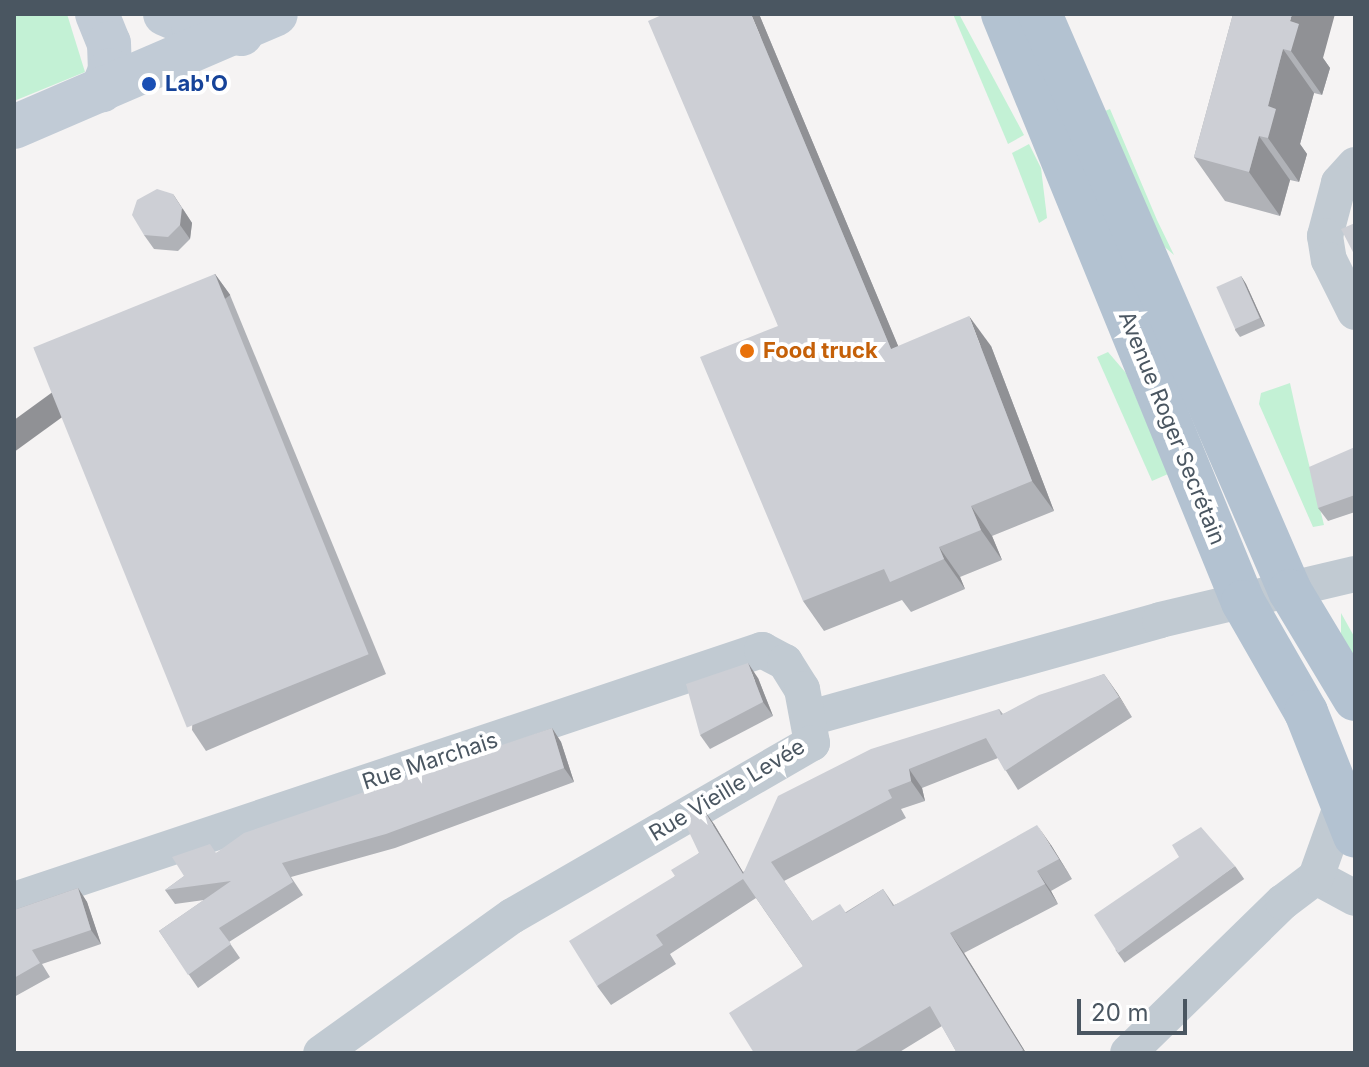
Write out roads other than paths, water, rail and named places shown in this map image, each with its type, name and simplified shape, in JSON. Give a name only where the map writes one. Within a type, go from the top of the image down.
[{"type":"main road","points":[[989,14],[1029,75]]},
{"type":"main road","name":"Avenue Roger Secrétain","points":[[1003,14],[1243,602],[1306,712],[1349,818]]},
{"type":"main road","name":"Avenue Roger Secrétain","points":[[1040,14],[1290,591],[1355,699]]},
{"type":"street","points":[[97,14],[109,43],[110,70],[102,90]]},
{"type":"street","points":[[165,14],[193,26],[258,24]]},
{"type":"street","points":[[14,127],[258,24]]},
{"type":"street","points":[[1355,165],[1339,183],[1325,236],[1329,260],[1355,312]]},
{"type":"street","points":[[1243,602],[1355,574]]},
{"type":"street","name":"Rue Vieille Levée","points":[[321,1053],[512,916],[812,743],[810,718],[1160,620],[1243,602]]},
{"type":"street","name":"Rue Marchais","points":[[14,900],[762,650],[785,662],[802,689],[810,718]]},
{"type":"street","points":[[1128,1053],[1283,902],[1316,877],[1349,818]]},
{"type":"street","points":[[1316,877],[1355,898]]},
{"type":"place","name":"Lab'O","points":[[149,84]]},
{"type":"place","name":"Food truck","points":[[747,351]]}]
